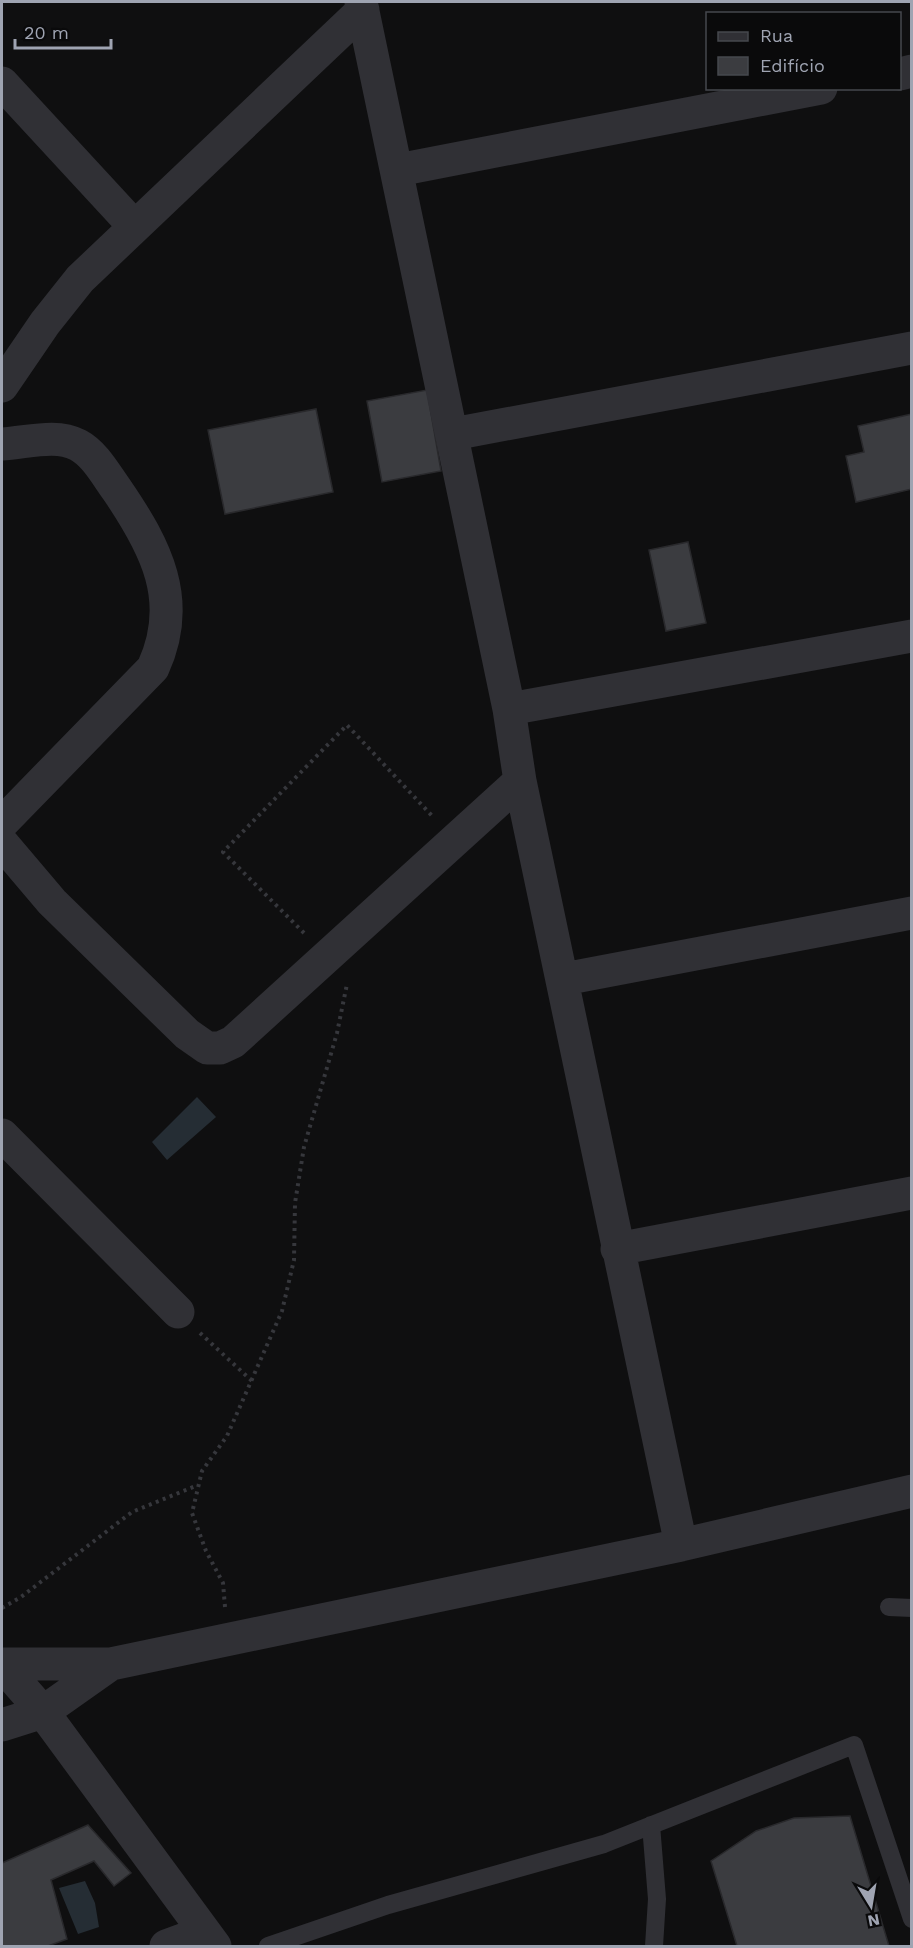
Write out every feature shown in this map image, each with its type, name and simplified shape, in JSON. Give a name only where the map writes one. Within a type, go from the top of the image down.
[{"type":"street","points":[[362,6],[453,434],[509,709],[520,781],[564,979],[617,1249],[681,1545]]},
{"type":"street","points":[[2,386],[45,323],[80,279],[362,6]]},
{"type":"street","points":[[2,83],[134,226]]},
{"type":"street","points":[[398,170],[811,90]]},
{"type":"street","points":[[453,434],[912,348]]},
{"type":"street","points":[[2,444],[63,440],[80,446],[95,459],[133,513],[154,552],[165,580],[167,621],[164,645],[153,668],[2,822]]},
{"type":"street","points":[[509,709],[912,636]]},
{"type":"street","points":[[2,843],[52,902],[180,1027],[207,1048],[220,1048],[234,1042],[337,969],[455,840],[520,781]]},
{"type":"street","points":[[564,979],[912,913]]},
{"type":"street","points":[[2,1136],[178,1312]]},
{"type":"street","points":[[617,1249],[912,1193]]},
{"type":"street","points":[[2,1664],[111,1664],[681,1545],[912,1491]]},
{"type":"street","points":[[2,1664],[43,1712],[210,1939],[166,1947]]},
{"type":"street","points":[[2,1725],[43,1712],[111,1664]]},
{"type":"lane","points":[[889,1607],[912,1608]]},
{"type":"lane","points":[[268,1947],[388,1905],[604,1844],[854,1745],[912,1919]]},
{"type":"lane","points":[[651,1825],[657,1899],[654,1947]]},
{"type":"path","points":[[228,1640],[223,1583],[206,1551],[192,1513],[202,1471],[227,1436],[282,1311],[294,1260],[295,1203],[304,1147],[337,1033],[337,969],[223,852],[347,725],[455,840]]},
{"type":"path","points":[[178,1312],[252,1381]]},
{"type":"path","points":[[2,1608],[21,1597],[132,1512],[199,1485]]},
{"type":"shaded area","points":[[197,1097],[216,1117],[167,1160],[152,1142]]},
{"type":"shaded area","points":[[85,1881],[95,1903],[99,1927],[78,1934],[59,1888]]},
{"type":"building","points":[[427,390],[441,471],[382,482],[367,401]]},
{"type":"building","points":[[316,409],[333,492],[225,514],[208,430]]},
{"type":"building","points":[[912,414],[912,489],[856,502],[846,456],[864,452],[858,426]]},
{"type":"building","points":[[688,542],[706,623],[666,631],[649,550]]},
{"type":"building","points":[[850,1816],[889,1946],[737,1946],[711,1861],[756,1831],[794,1818]]},
{"type":"building","points":[[88,1825],[131,1873],[114,1886],[94,1861],[51,1880],[67,1939],[48,1946],[2,1946],[2,1863]]}]
